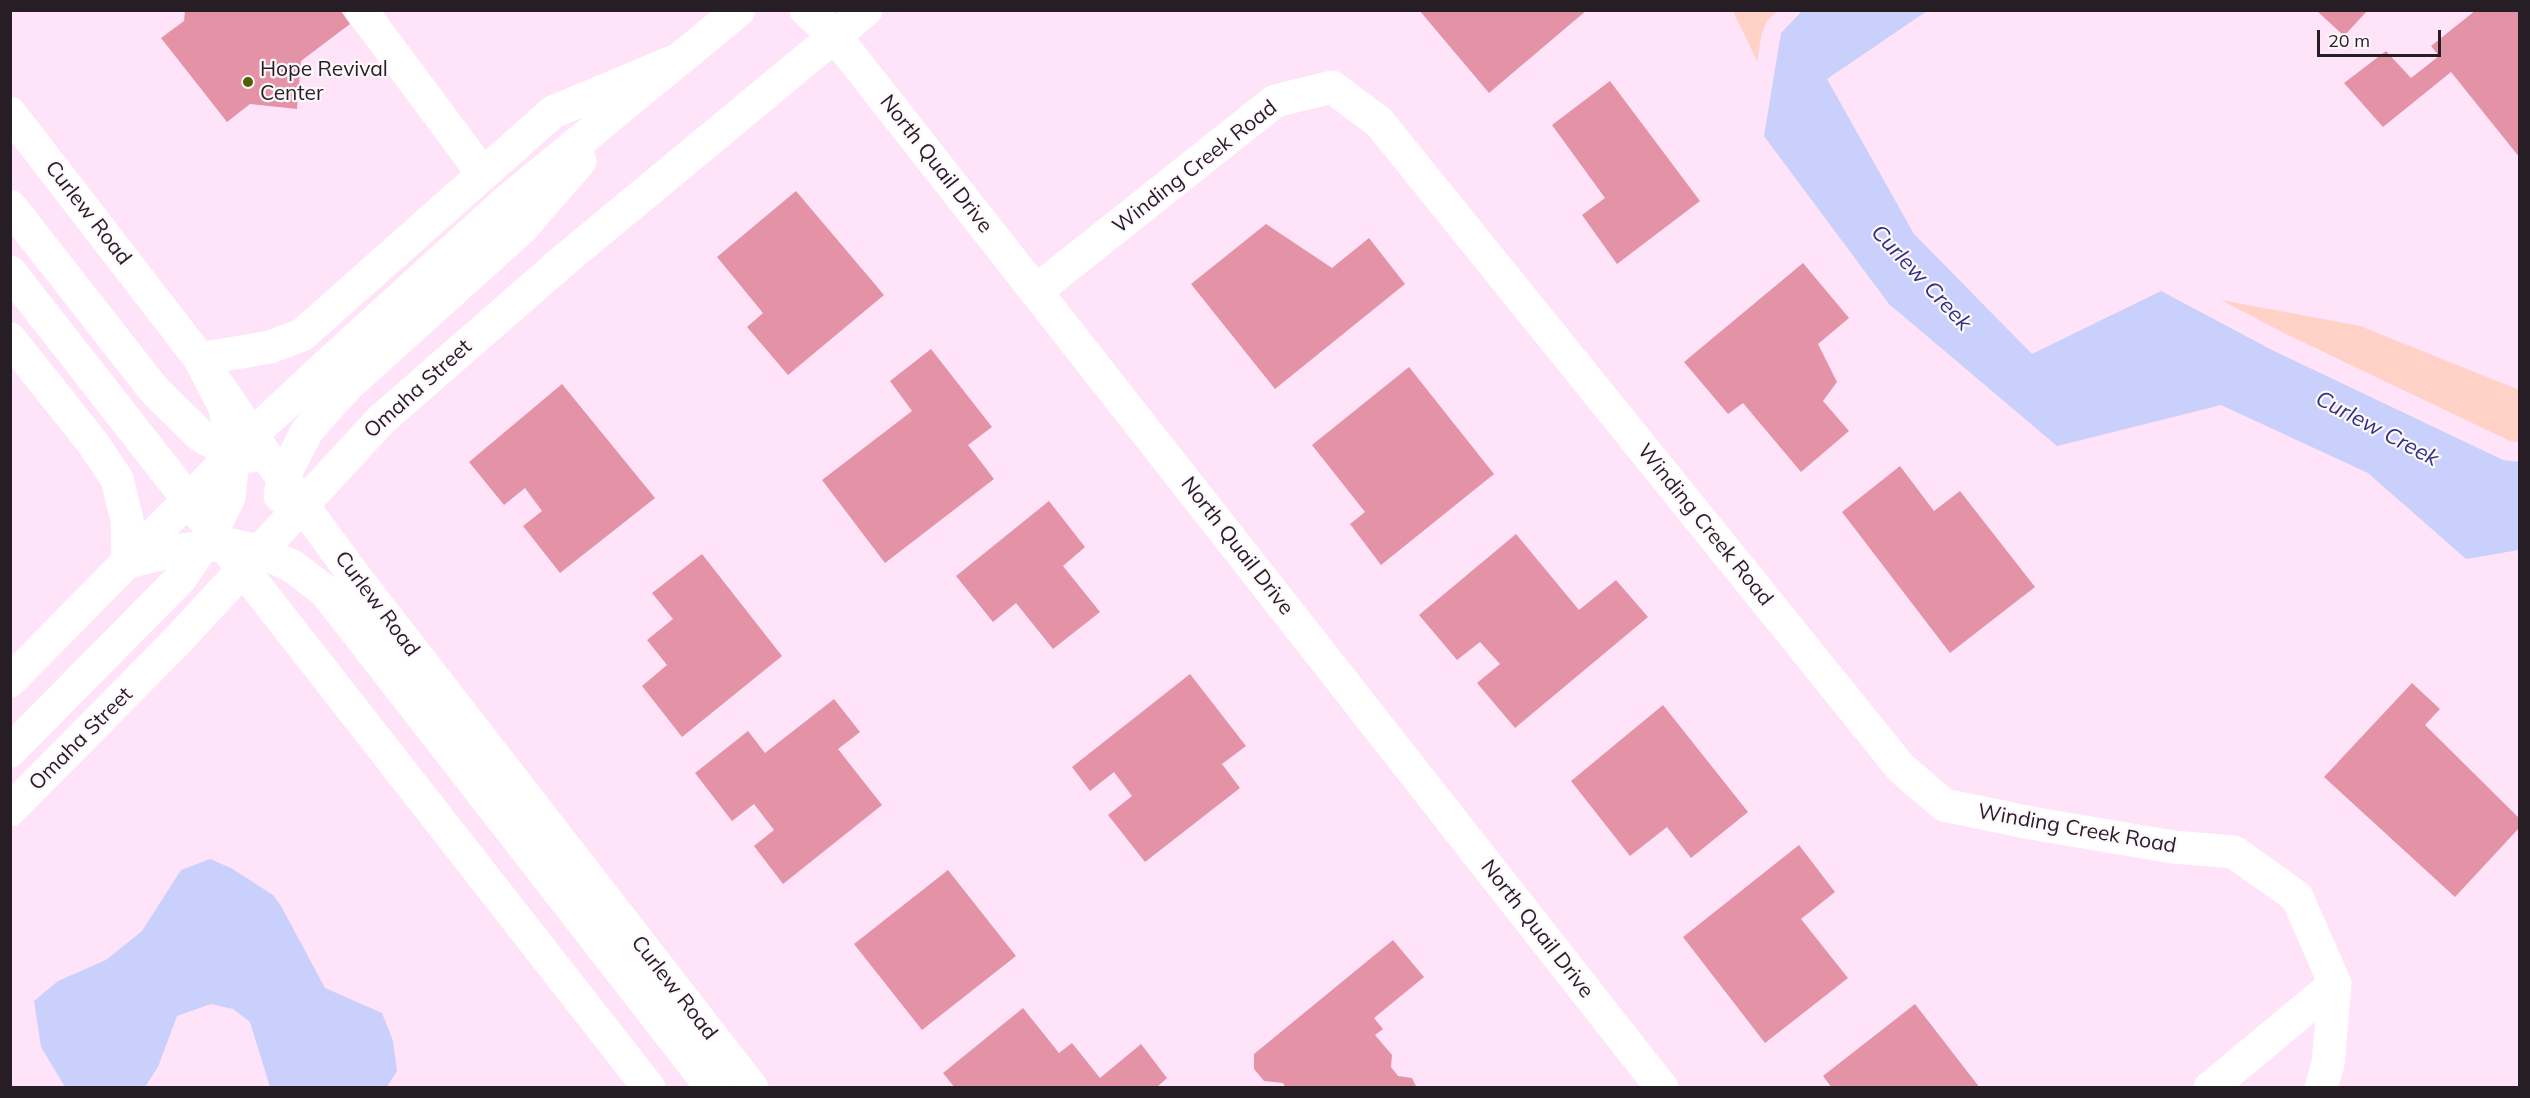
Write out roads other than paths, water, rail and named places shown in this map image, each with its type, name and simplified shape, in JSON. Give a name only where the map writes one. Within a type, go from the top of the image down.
[{"type":"main road","points":[[361,10],[483,174]]},
{"type":"main road","name":"Omaha Street","points":[[10,810],[263,554],[273,464],[506,201],[739,10]]},
{"type":"main road","name":"North Quail Drive","points":[[806,10],[834,35],[1662,1088]]},
{"type":"main road","name":"Omaha Street","points":[[10,681],[189,500],[381,420],[562,262],[866,10]]},
{"type":"main road","points":[[200,359],[270,347],[302,336],[554,112],[680,59]]},
{"type":"main road","name":"Winding Creek Road","points":[[1036,291],[1275,101],[1332,87],[1379,122],[1901,768],[1944,805],[2031,823],[2173,847],[2234,852],[2297,897],[2335,984],[2328,1064],[2321,1088]]},
{"type":"main road","points":[[10,751],[180,579],[214,540],[229,497],[273,464],[307,431],[348,385],[522,228],[638,94]]},
{"type":"main road","name":"Curlew Road","points":[[10,113],[200,359],[353,574],[752,1088]]},
{"type":"main road","points":[[10,206],[155,391],[200,435],[273,464],[347,440],[381,420]]},
{"type":"main road","points":[[10,272],[189,500],[214,540]]},
{"type":"main road","points":[[10,339],[92,442],[117,479],[127,520],[128,562],[214,540],[263,554],[292,566],[325,591],[712,1088]]},
{"type":"main road","points":[[263,554],[283,618],[649,1088]]},
{"type":"main road","points":[[2210,1088],[2335,984]]},
{"type":"water","name":"Curlew Creek","points":[[1803,10],[1927,11],[1827,79],[1914,234],[2032,354],[2161,291],[2274,351],[2503,460],[2519,462],[2519,550],[2466,559],[2368,473],[2221,405],[2057,446],[1889,304],[1764,136],[1781,33]]},
{"type":"water","points":[[210,859],[231,868],[273,895],[325,988],[382,1013],[393,1041],[397,1071],[387,1087],[270,1087],[250,1022],[233,1009],[211,1004],[177,1016],[158,1067],[145,1087],[65,1087],[41,1047],[34,1001],[58,981],[106,960],[142,931],[181,870]]},
{"type":"place","name":"Hope Revival Center","points":[[248,82]]}]
